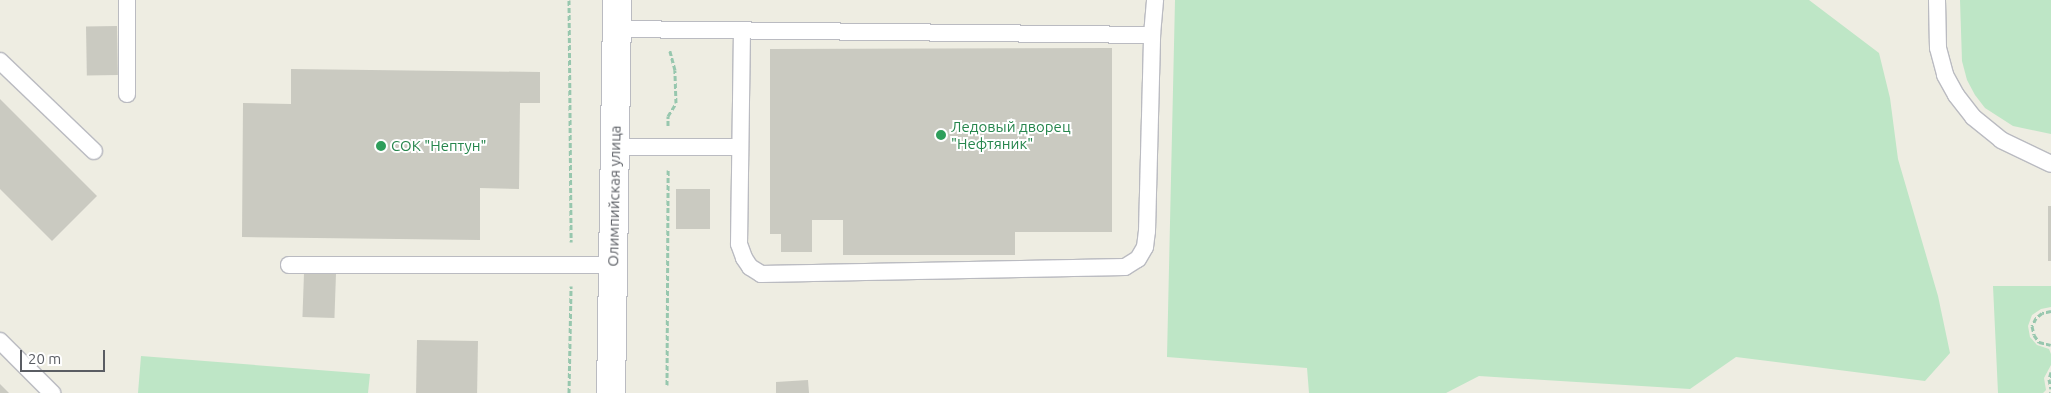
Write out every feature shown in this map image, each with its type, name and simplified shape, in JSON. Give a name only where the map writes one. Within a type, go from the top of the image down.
[{"type":"street","name":"Олимпийская улица","points":[[611,393],[616,0]]},
{"type":"lane","points":[[127,0],[127,94]]},
{"type":"lane","points":[[742,30],[739,244],[750,268],[761,274],[1124,267],[1138,259],[1145,247],[1152,34],[1155,0]]},
{"type":"lane","points":[[1937,0],[1938,48],[1945,75],[1956,95],[1973,117],[2001,140],[2051,164]]},
{"type":"lane","points":[[616,29],[1152,34]]},
{"type":"lane","points":[[0,61],[94,151]]},
{"type":"lane","points":[[614,147],[740,147]]},
{"type":"lane","points":[[289,265],[613,265]]},
{"type":"lane","points":[[0,341],[52,393]]},
{"type":"path","points":[[569,0],[571,265],[569,393]]},
{"type":"path","points":[[667,386],[668,116],[676,103],[675,70],[670,56],[671,29]]},
{"type":"path","points":[[2051,311],[2042,313],[2036,318],[2032,326],[2034,335],[2039,342],[2051,345]]},
{"type":"path","points":[[2051,372],[2049,378],[2051,391]]},
{"type":"green space","points":[[1175,0],[1809,0],[1879,53],[1890,98],[1898,159],[1938,296],[1950,353],[1925,381],[1736,357],[1690,389],[1479,376],[1446,393],[1309,393],[1307,368],[1167,357]]},
{"type":"green space","points":[[1960,0],[2051,0],[2051,134],[2013,126],[1985,108],[1975,95],[1967,80],[1962,61]]},
{"type":"green space","points":[[1993,286],[2051,286],[2051,307],[2041,309],[2032,315],[2028,326],[2030,337],[2037,345],[2049,349],[2051,354],[2051,365],[2044,378],[2046,390],[2043,393],[1998,393]]},
{"type":"green space","points":[[141,356],[370,374],[368,393],[138,393]]},
{"type":"building","points":[[117,26],[118,75],[87,76],[86,27]]},
{"type":"building","name":"Ледовый дворец \"Нефтяник\"","points":[[1112,48],[1112,232],[1015,232],[1015,255],[843,255],[843,220],[812,220],[812,252],[781,252],[781,234],[770,234],[770,49]]},
{"type":"building","name":"СОК \"Нептун\"","points":[[291,69],[540,72],[540,103],[520,103],[519,189],[480,188],[480,240],[242,237],[243,103],[291,104]]},
{"type":"building","points":[[0,99],[97,196],[52,241],[0,189]]},
{"type":"building","points":[[676,189],[710,189],[710,229],[676,229]]},
{"type":"building","points":[[2048,206],[2051,206],[2051,261],[2048,261]]},
{"type":"building","points":[[304,273],[336,274],[334,318],[302,317]]},
{"type":"building","points":[[417,340],[478,341],[477,393],[416,393]]},
{"type":"building","points":[[808,380],[809,393],[776,393],[776,382]]},
{"type":"building","points":[[0,384],[9,393],[0,393]]},
{"type":"place","name":"Ледовый дворец \"Нефтяник\"","points":[[941,135]]},
{"type":"place","name":"СОК \"Нептун\"","points":[[381,146]]}]
